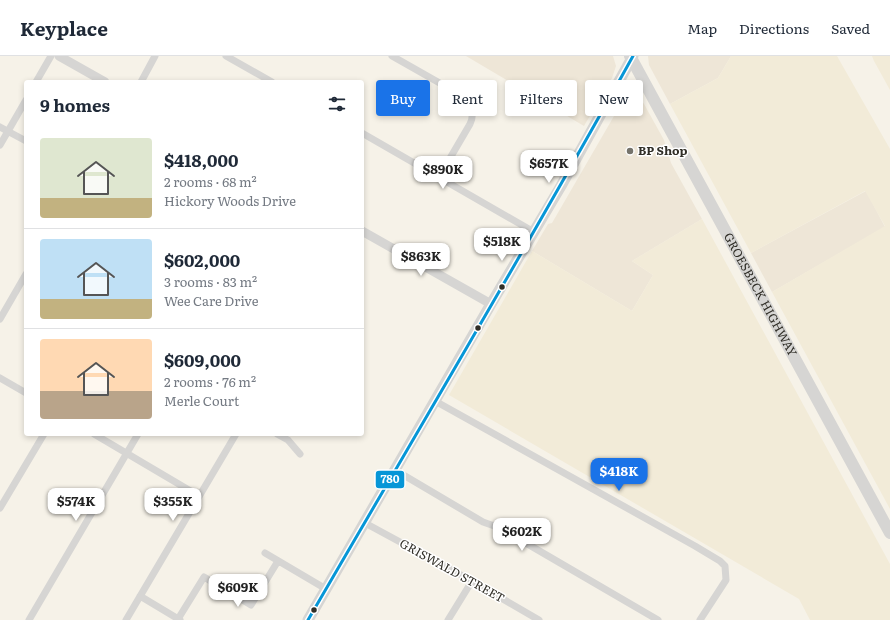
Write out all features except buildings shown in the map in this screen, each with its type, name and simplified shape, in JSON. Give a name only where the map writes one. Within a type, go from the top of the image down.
[{"type":"main road","points":[[308,620],[561,186],[632,57]]},
{"type":"main road","name":"GROESBECK HIGHWAY","points":[[632,57],[890,533]]},
{"type":"street","points":[[37,80],[51,56]]},
{"type":"street","points":[[59,56],[101,80]]},
{"type":"street","points":[[142,80],[155,56]]},
{"type":"street","points":[[226,56],[268,80]]},
{"type":"street","points":[[392,56],[459,94],[468,102],[472,112],[473,116],[470,124],[439,177]]},
{"type":"street","points":[[0,145],[24,103]]},
{"type":"street","points":[[0,127],[24,141]]},
{"type":"street","points":[[364,134],[534,232]]},
{"type":"street","points":[[364,232],[491,304]]},
{"type":"street","points":[[0,319],[24,277]]},
{"type":"street","points":[[0,378],[24,393]]},
{"type":"street","points":[[436,401],[720,561],[725,566],[726,580],[700,620]]},
{"type":"street","points":[[0,508],[43,436]]},
{"type":"street","points":[[97,436],[199,496]]},
{"type":"street","points":[[29,620],[137,436]]},
{"type":"street","points":[[126,620],[235,436]]},
{"type":"street","points":[[281,436],[288,440],[300,454]]},
{"type":"street","points":[[395,470],[483,522],[500,528],[658,620]]},
{"type":"street","name":"GRISWALD STREET","points":[[365,523],[472,581],[539,620]]},
{"type":"street","points":[[265,553],[326,589]]},
{"type":"street","points":[[140,596],[179,619],[204,577],[252,605],[278,561]]},
{"type":"street","points":[[448,620],[472,581]]},
{"type":"shaded area","points":[[466,56],[613,56],[616,66],[611,80],[585,80],[585,116],[590,116],[584,126],[567,116],[577,116],[577,80],[506,80]]},
{"type":"shaded area","points":[[648,56],[731,56],[718,78],[670,104],[649,65]]},
{"type":"shaded area","points":[[731,56],[837,56],[890,149],[890,509],[772,292],[885,226],[865,191],[751,253],[670,104],[718,78]]},
{"type":"shaded area","points":[[872,56],[890,56],[890,90],[874,61]]},
{"type":"shaded area","points":[[643,103],[664,140],[671,163],[702,219],[632,261],[653,275],[632,311],[532,251],[548,224],[552,223],[614,116],[643,116]]},
{"type":"shaded area","points":[[866,191],[885,227],[772,292],[751,253]]},
{"type":"shaded area","points":[[702,219],[890,564],[890,620],[810,620],[799,599],[449,395],[532,251],[632,311],[653,275],[632,261]]},
{"type":"transit line","name":"780","points":[[308,620],[513,268],[633,56]]},
{"type":"place","name":"BP Shop","points":[[630,151]]}]
